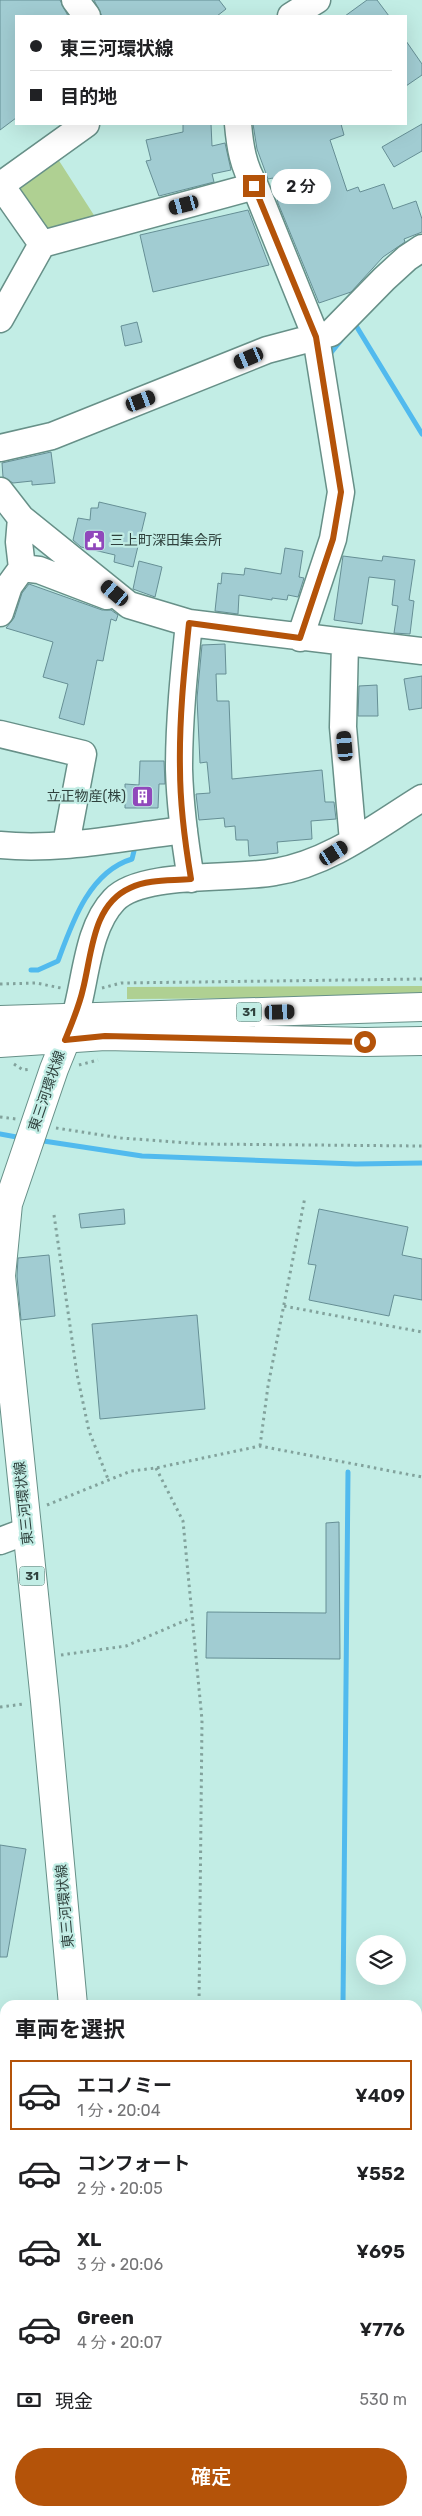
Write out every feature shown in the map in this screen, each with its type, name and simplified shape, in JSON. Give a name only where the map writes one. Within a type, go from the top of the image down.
[{"type":"main road","name":"東三河環状線","points":[[0,1043],[70,1028],[422,1007]]},
{"type":"main road","name":"東三河環状線","points":[[0,1020],[70,1028],[105,1036],[365,1042],[422,1041]]},
{"type":"main road","name":"東三河環状線","points":[[70,1028],[8,1204],[1,1276],[74,2000]]},
{"type":"street","points":[[75,0],[86,15]]},
{"type":"street","points":[[292,15],[316,0]]},
{"type":"street","points":[[42,244],[0,184],[85,125]]},
{"type":"street","points":[[238,125],[240,148],[246,170],[316,337],[341,492],[333,539],[300,638]]},
{"type":"street","points":[[0,320],[42,244],[254,186]]},
{"type":"street","points":[[0,448],[52,436],[267,350],[331,332],[384,279],[407,258],[422,248]]},
{"type":"street","points":[[0,491],[21,518],[129,605]]},
{"type":"street","points":[[0,613],[10,579],[21,518]]},
{"type":"street","points":[[10,579],[39,570],[129,605],[189,623],[300,638],[422,650]]},
{"type":"street","points":[[189,623],[181,708],[180,770],[184,830],[191,879]]},
{"type":"street","points":[[344,643],[343,727],[353,841]]},
{"type":"street","points":[[0,734],[83,754],[66,844]]},
{"type":"street","points":[[70,1028],[84,988],[93,936],[103,915],[115,898],[127,889],[142,884],[261,875],[296,868],[334,853],[422,798]]},
{"type":"street","points":[[0,845],[20,847],[66,844],[184,830]]},
{"type":"street","points":[[0,1541],[26,1522]]},
{"type":"path","points":[[0,984],[36,983],[53,988],[104,988],[121,983],[422,979]]},
{"type":"path","points":[[32,1137],[121,1138],[194,1143],[422,1146]]},
{"type":"path","points":[[260,1446],[268,1386],[305,1197]]},
{"type":"path","points":[[54,1215],[77,1374],[89,1431],[108,1480]]},
{"type":"path","points":[[284,1306],[422,1332]]},
{"type":"path","points":[[26,1522],[108,1480],[131,1471],[156,1468],[260,1446],[422,1477]]},
{"type":"path","points":[[156,1468],[183,1521],[202,1720],[199,2000]]},
{"type":"path","points":[[41,1661],[56,1656],[126,1646],[191,1618]]},
{"type":"green space","points":[[56,156],[99,223],[48,236],[14,185]]},
{"type":"green space","points":[[422,986],[422,997],[127,999],[127,987]]},
{"type":"building","points":[[0,0],[60,0],[68,15],[15,15],[15,119],[0,130]]},
{"type":"building","points":[[94,0],[219,0],[226,9],[218,15],[102,15]]},
{"type":"building","points":[[367,0],[377,0],[388,15],[346,15]]},
{"type":"building","points":[[407,42],[422,64],[422,75],[407,85]]},
{"type":"building","points":[[422,124],[422,151],[394,167],[382,147]]},
{"type":"building","points":[[183,125],[211,125],[212,146],[225,143],[231,170],[212,174],[214,182],[159,196],[146,161],[151,160],[146,140],[183,132]]},
{"type":"building","points":[[253,125],[341,125],[344,135],[330,140],[347,191],[358,187],[360,192],[384,184],[393,209],[416,201],[422,219],[422,232],[404,239],[405,242],[383,257],[351,292],[319,303],[278,203],[273,178],[268,179],[257,149]]},
{"type":"building","points":[[248,210],[269,265],[153,292],[140,235]]},
{"type":"building","points":[[137,322],[142,342],[125,346],[121,326]]},
{"type":"building","points":[[51,452],[55,483],[32,485],[32,481],[13,483],[3,477],[2,463]]},
{"type":"building","points":[[99,502],[146,513],[133,567],[114,562],[115,555],[81,547],[73,540],[78,518],[90,520],[91,508],[98,508]]},
{"type":"building","points":[[285,548],[303,551],[299,577],[304,578],[298,597],[288,595],[287,600],[272,598],[272,600],[239,595],[238,614],[215,611],[218,583],[221,584],[222,573],[244,575],[245,568],[281,574]]},
{"type":"building","points":[[343,556],[382,561],[383,556],[415,560],[409,600],[414,601],[410,634],[394,633],[398,606],[392,605],[395,580],[369,577],[362,624],[334,620]]},
{"type":"building","points":[[139,561],[162,567],[155,597],[133,589]]},
{"type":"building","points":[[29,584],[102,610],[111,610],[118,615],[116,621],[111,619],[103,661],[97,660],[84,725],[59,718],[68,684],[43,677],[53,642],[6,628],[14,618],[22,593]]},
{"type":"building","points":[[225,644],[226,674],[216,674],[217,701],[229,701],[232,779],[322,770],[325,802],[334,802],[336,819],[311,821],[312,839],[277,842],[278,853],[249,856],[248,840],[236,840],[235,826],[225,827],[224,818],[199,820],[196,794],[210,793],[207,762],[200,763],[197,698],[202,645]]},
{"type":"building","points":[[422,676],[422,708],[409,710],[404,679]]},
{"type":"building","points":[[377,685],[378,716],[358,716],[359,686]]},
{"type":"building","points":[[140,761],[164,761],[165,784],[159,784],[158,808],[125,808],[125,784],[139,785]]},
{"type":"building","points":[[124,1209],[125,1224],[81,1228],[79,1214]]},
{"type":"building","points":[[319,1209],[408,1227],[402,1255],[422,1259],[422,1300],[394,1295],[389,1316],[309,1300],[316,1265],[308,1264]]},
{"type":"building","points":[[49,1255],[55,1316],[21,1320],[17,1276],[18,1258]]},
{"type":"building","points":[[197,1315],[205,1409],[100,1419],[92,1324]]},
{"type":"building","points":[[339,1522],[340,1659],[206,1658],[207,1612],[326,1613],[326,1523]]},
{"type":"building","points":[[0,1845],[26,1849],[7,1957],[0,1957]]},
{"type":"waterway","points":[[352,327],[355,324],[422,434]]},
{"type":"waterway","points":[[330,354],[342,339]]},
{"type":"waterway","points":[[31,970],[38,970],[58,961],[76,915],[93,887],[104,875],[132,859],[134,851]]},
{"type":"waterway","points":[[0,1134],[22,1138]]},
{"type":"waterway","points":[[37,1140],[142,1156],[356,1164],[422,1163]]},
{"type":"waterway","points":[[343,2000],[348,1472]]},
{"type":"place","name":"三上町深田集会所","points":[[94,540]]},
{"type":"place","name":"立正物産(株)","points":[[142,796]]},
{"type":"route","points":[[254,186],[316,337],[341,492],[339,515],[333,539],[300,638],[189,623],[181,708],[180,770],[184,830],[191,879],[161,881],[132,887],[115,898],[109,905],[93,936],[84,988],[65,1040],[105,1036],[365,1042]]}]
